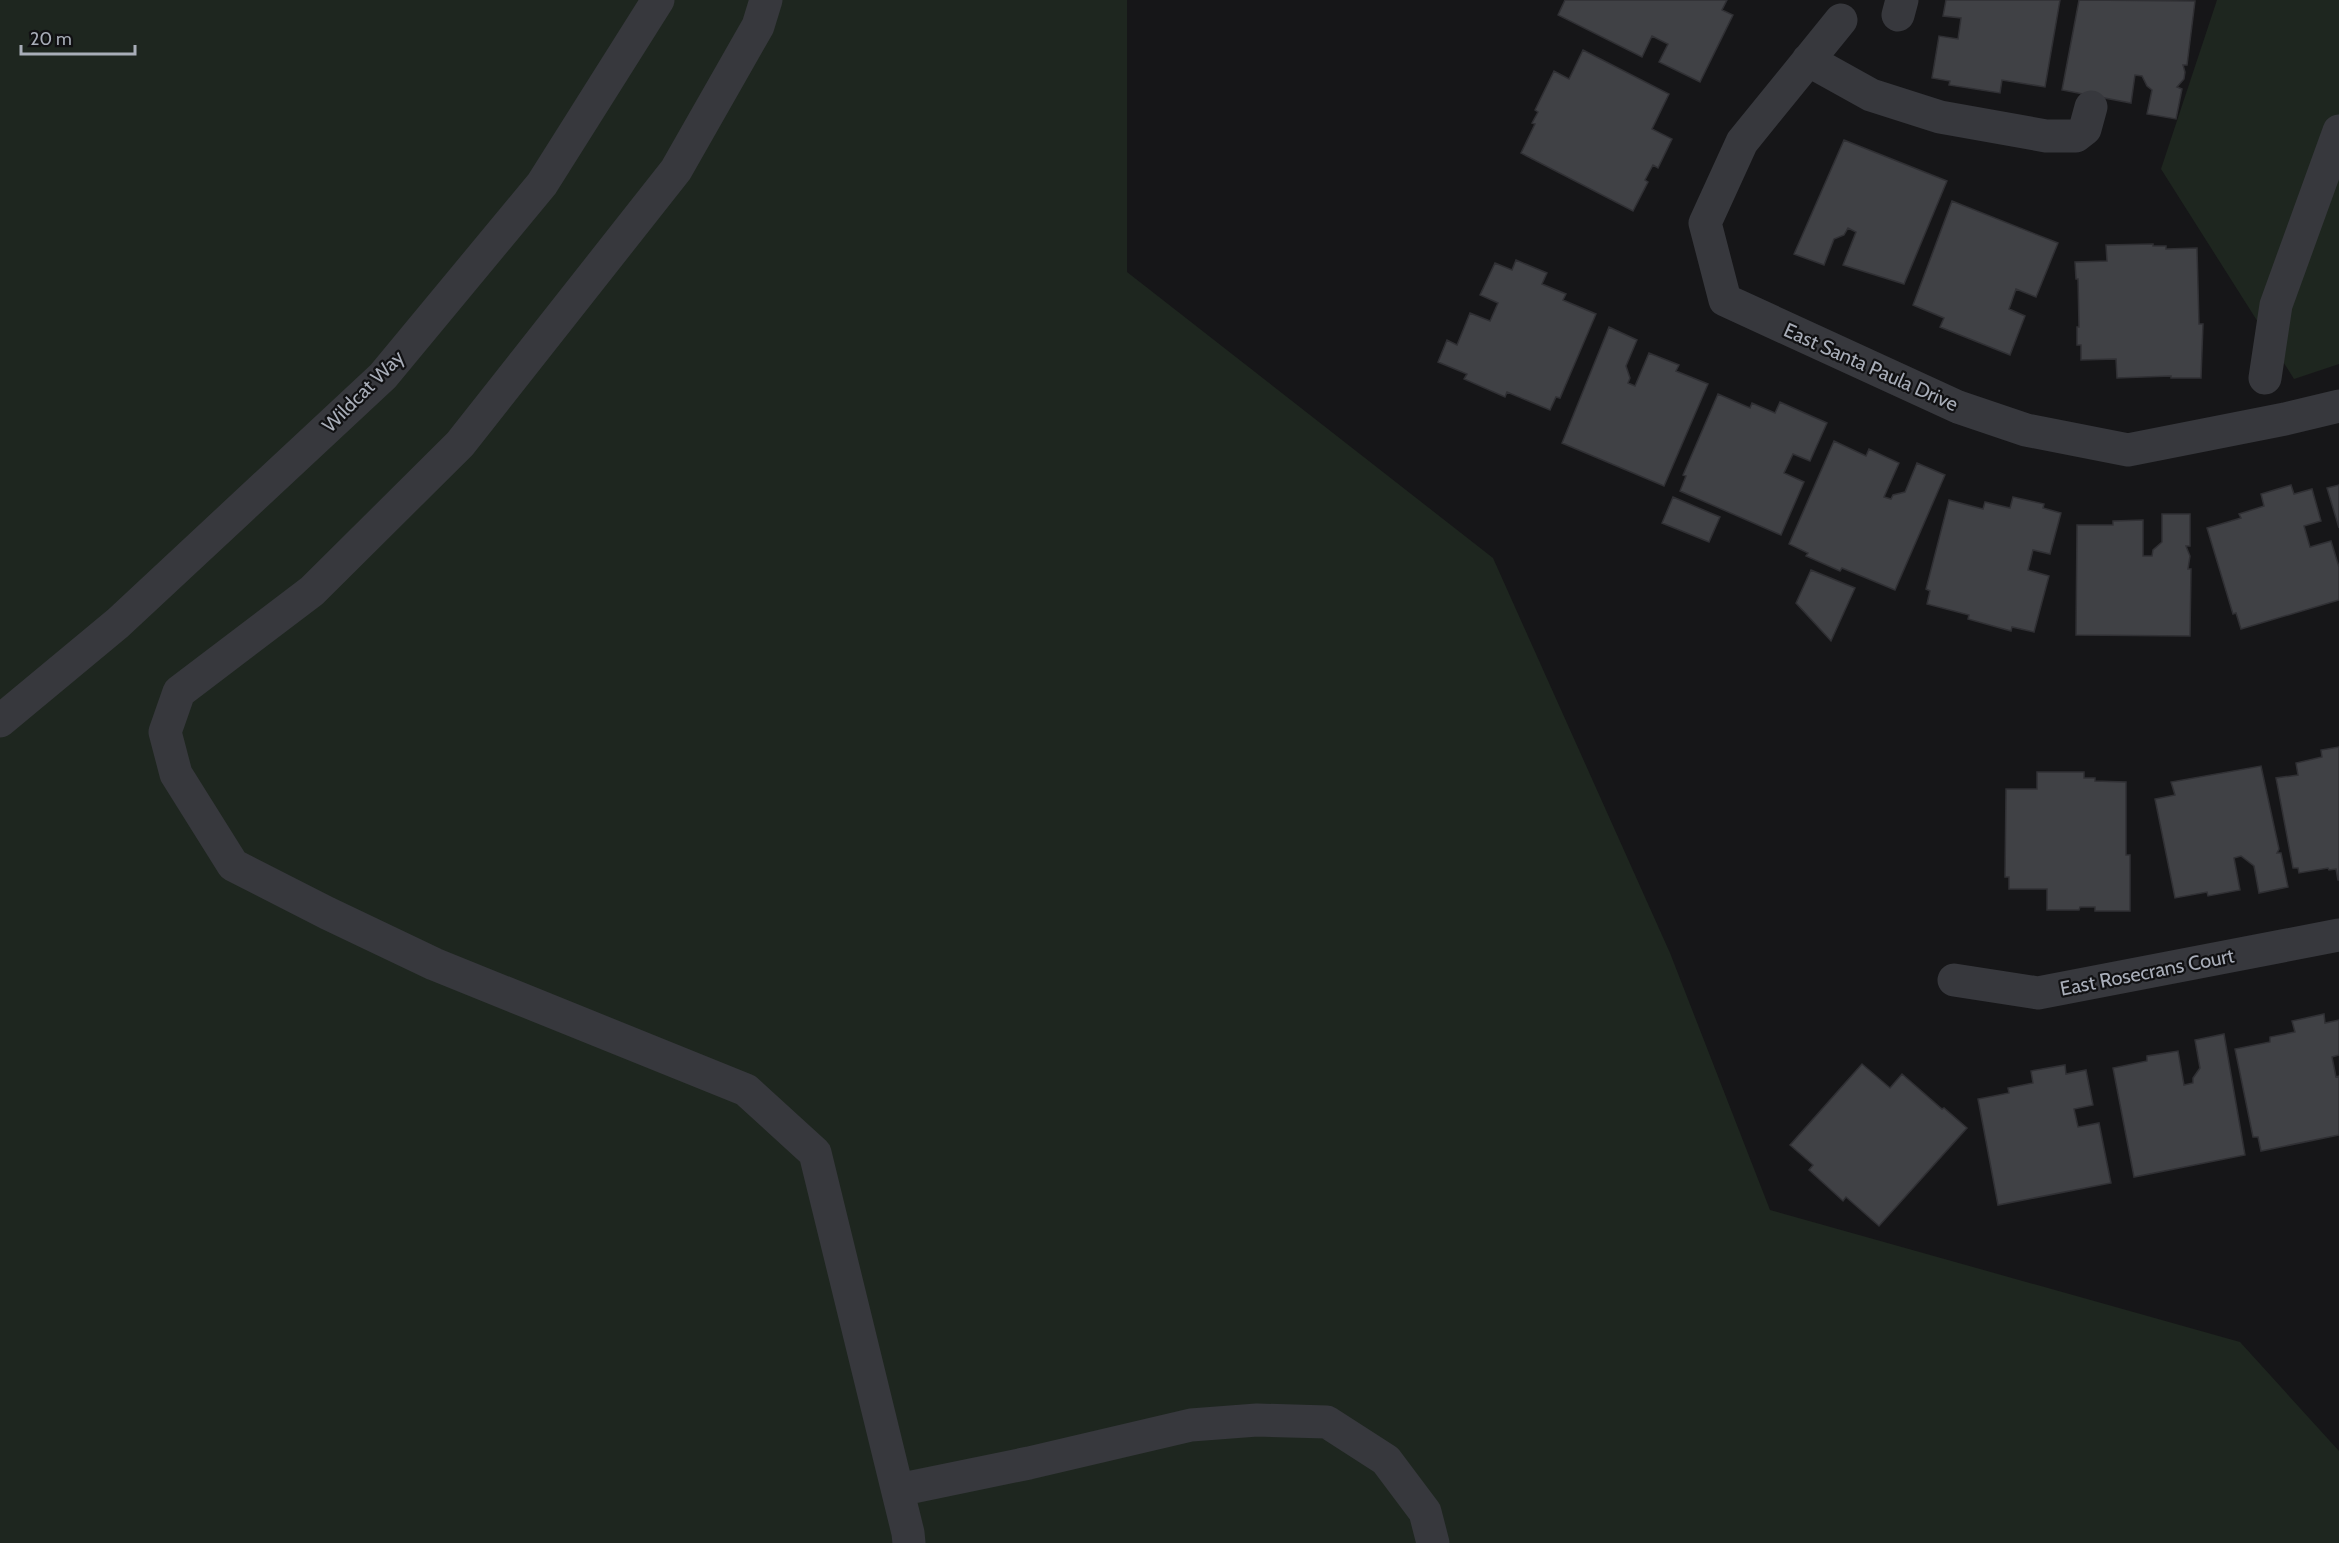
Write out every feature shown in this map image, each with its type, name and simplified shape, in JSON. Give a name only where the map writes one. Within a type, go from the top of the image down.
[{"type":"street","name":"Wildcat Way","points":[[0,721],[118,623],[383,376],[542,184],[658,0]]},
{"type":"street","points":[[766,0],[758,26],[676,170],[460,444],[312,591],[179,692],[165,732],[176,774],[233,865],[435,964],[746,1090],[815,1153],[909,1543]]},
{"type":"street","name":"East Santa Paula Drive","points":[[1841,20],[1742,142],[1705,223],[1725,300],[1958,407],[2026,429],[2128,450],[2339,406]]},
{"type":"street","points":[[1808,60],[1871,95],[1940,117],[2046,136],[2076,136],[2085,129],[2091,107]]},
{"type":"street","points":[[2265,378],[2276,305],[2339,131]]},
{"type":"street","name":"East Rosecrans Court","points":[[1954,980],[2038,993],[2339,935]]},
{"type":"street","points":[[898,1490],[1029,1463],[1191,1425],[1257,1420],[1327,1422],[1386,1460],[1425,1512],[1434,1543]]},
{"type":"shaded area","points":[[0,0],[1127,0],[1127,272],[1493,558],[1670,953],[1770,1210],[2240,1342],[2339,1451],[2339,1543],[0,1543]]},
{"type":"shaded area","points":[[2217,0],[2339,0],[2339,364],[2294,379],[2161,169]]},
{"type":"building","points":[[1565,0],[1727,0],[1722,10],[1733,15],[1700,82],[1659,62],[1668,44],[1652,36],[1642,57],[1558,15]]},
{"type":"building","points":[[1946,0],[2060,0],[2045,87],[2002,80],[2000,93],[1949,85],[1950,81],[1932,78],[1939,36],[1958,39],[1961,18],[1943,16]]},
{"type":"building","points":[[2079,0],[2195,1],[2187,65],[2183,65],[2184,79],[2177,87],[2182,89],[2176,119],[2147,114],[2152,90],[2142,76],[2135,75],[2131,103],[2062,90]]},
{"type":"building","points":[[1583,50],[1669,94],[1652,129],[1672,139],[1658,168],[1653,165],[1645,180],[1648,182],[1633,211],[1521,153],[1535,124],[1532,123],[1538,112],[1535,110],[1554,71],[1569,79]]},
{"type":"building","points":[[1844,140],[1947,181],[1904,284],[1843,265],[1856,232],[1848,228],[1844,235],[1834,239],[1824,265],[1794,254]]},
{"type":"building","points":[[1952,201],[2058,243],[2036,297],[2016,289],[2009,309],[2025,316],[2010,355],[1940,327],[1944,318],[1913,305]]},
{"type":"building","points":[[2153,244],[2153,246],[2166,246],[2166,249],[2197,248],[2199,324],[2203,324],[2201,378],[2171,378],[2171,376],[2117,378],[2116,359],[2081,360],[2081,345],[2077,345],[2078,279],[2076,279],[2075,262],[2107,261],[2106,245]]},
{"type":"building","points":[[1516,260],[1547,273],[1542,284],[1566,294],[1563,300],[1596,314],[1560,398],[1556,397],[1550,410],[1507,392],[1505,397],[1464,379],[1467,374],[1438,362],[1447,340],[1457,345],[1470,313],[1490,321],[1498,303],[1480,295],[1495,263],[1512,270]]},
{"type":"building","points":[[1609,327],[1637,340],[1626,366],[1630,378],[1628,383],[1635,386],[1649,353],[1679,365],[1676,371],[1708,384],[1664,486],[1562,443]]},
{"type":"building","points":[[1718,394],[1750,408],[1752,403],[1775,413],[1780,402],[1827,423],[1810,461],[1793,454],[1784,473],[1804,482],[1781,535],[1680,491],[1686,476],[1683,475]]},
{"type":"building","points":[[1834,441],[1866,456],[1869,449],[1899,463],[1884,497],[1891,499],[1893,495],[1905,492],[1917,463],[1945,475],[1895,590],[1842,568],[1840,571],[1806,556],[1808,553],[1789,544]]},
{"type":"building","points":[[2291,485],[2294,494],[2312,489],[2321,521],[2304,526],[2310,547],[2331,541],[2339,567],[2339,600],[2241,629],[2236,613],[2233,614],[2207,528],[2241,518],[2239,514],[2264,506],[2261,494]]},
{"type":"building","points":[[2339,485],[2339,528],[2327,488]]},
{"type":"building","points":[[1673,497],[1720,517],[1709,542],[1662,523]]},
{"type":"building","points":[[2013,497],[2044,504],[2043,508],[2061,513],[2050,554],[2033,550],[2028,570],[2049,576],[2034,632],[2012,627],[2011,631],[1968,619],[1969,615],[1927,604],[1930,591],[1926,589],[1949,500],[1983,509],[1985,502],[2010,508]]},
{"type":"building","points":[[2162,514],[2190,514],[2190,546],[2186,546],[2190,556],[2188,569],[2191,569],[2190,636],[2076,635],[2077,525],[2113,525],[2113,521],[2143,520],[2143,556],[2152,556],[2153,550],[2162,542]]},
{"type":"building","points":[[1811,570],[1855,588],[1831,641],[1796,603]]},
{"type":"building","points":[[2339,747],[2338,880],[2336,869],[2329,870],[2328,868],[2299,873],[2298,868],[2293,868],[2276,778],[2298,775],[2296,763],[2322,757],[2321,750]]},
{"type":"building","points":[[2261,766],[2279,849],[2277,853],[2281,853],[2288,887],[2259,893],[2254,866],[2241,856],[2234,858],[2240,890],[2208,896],[2207,892],[2175,898],[2155,799],[2175,795],[2171,782]]},
{"type":"building","points":[[2037,772],[2084,772],[2084,778],[2095,778],[2095,781],[2126,782],[2126,855],[2130,855],[2130,911],[2095,911],[2095,907],[2080,907],[2079,910],[2047,910],[2047,889],[2009,889],[2009,877],[2005,877],[2006,789],[2037,789]]},
{"type":"building","points":[[2324,1014],[2325,1023],[2339,1020],[2339,1055],[2332,1057],[2336,1077],[2339,1076],[2339,1135],[2261,1151],[2258,1137],[2253,1137],[2235,1049],[2270,1042],[2270,1037],[2295,1032],[2292,1021]]},
{"type":"building","points":[[2224,1034],[2245,1155],[2134,1177],[2113,1068],[2147,1061],[2147,1056],[2178,1051],[2184,1085],[2193,1083],[2193,1078],[2200,1068],[2195,1040]]},
{"type":"building","points":[[1862,1064],[1890,1088],[1902,1074],[1967,1128],[1879,1226],[1846,1197],[1843,1201],[1809,1170],[1813,1165],[1790,1145]]},
{"type":"building","points":[[2065,1065],[2066,1074],[2086,1070],[2093,1105],[2074,1109],[2078,1127],[2099,1123],[2111,1183],[1998,1205],[1978,1099],[2009,1093],[2008,1088],[2033,1083],[2031,1071]]}]
